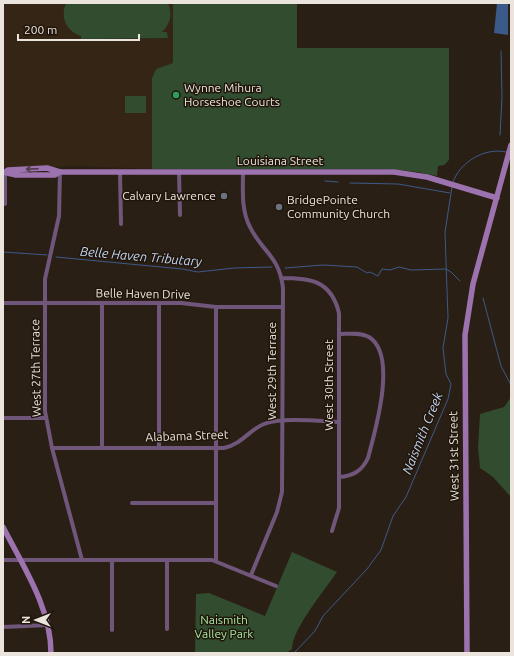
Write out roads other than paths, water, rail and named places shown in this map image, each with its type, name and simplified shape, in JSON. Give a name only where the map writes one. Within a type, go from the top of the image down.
[{"type":"main road","name":"West 31st Street","points":[[468,653],[466,335],[473,284],[511,145]]},
{"type":"main road","name":"Louisiana Street","points":[[4,172],[8,170],[46,168],[60,172],[394,172],[420,175],[440,180],[497,198]]},
{"type":"main road","points":[[3,527],[43,608],[48,625],[52,653]]},
{"type":"street","points":[[4,172],[5,204]]},
{"type":"street","name":"West 27th Terrace","points":[[60,172],[59,216],[46,271],[44,303],[46,418],[52,448],[82,560]]},
{"type":"street","points":[[120,172],[120,224]]},
{"type":"street","points":[[180,172],[180,215]]},
{"type":"street","name":"West 29th Terrace","points":[[243,172],[244,207],[246,217],[254,234],[274,259],[281,278],[282,307],[281,498],[277,512],[251,575]]},
{"type":"street","name":"West 30th Street","points":[[281,278],[310,280],[328,290],[337,306],[339,334],[339,508],[332,531]]},
{"type":"street","name":"Belle Haven Drive","points":[[3,303],[185,303],[216,307],[282,307]]},
{"type":"street","points":[[102,303],[102,448]]},
{"type":"street","points":[[159,303],[159,448]]},
{"type":"street","points":[[216,307],[216,561]]},
{"type":"street","points":[[339,334],[363,335],[372,340],[382,353],[383,365],[383,387],[368,458],[363,467],[355,474],[339,477]]},
{"type":"street","points":[[3,418],[46,418]]},
{"type":"street","name":"Alabama Street","points":[[52,448],[216,448],[234,446],[258,426],[272,421],[339,422]]},
{"type":"street","points":[[132,503],[216,503]]},
{"type":"street","points":[[3,560],[216,561],[276,586]]},
{"type":"street","points":[[112,560],[112,630]]},
{"type":"street","points":[[167,560],[167,630]]},
{"type":"street","points":[[3,627],[48,625]]},
{"type":"water","points":[[497,3],[508,3],[508,35],[494,33]]},
{"type":"waterway","points":[[500,135],[502,97],[501,51]]},
{"type":"waterway","name":"Naismith Creek","points":[[453,182],[461,168],[474,158],[490,152],[506,152]]},
{"type":"waterway","points":[[325,181],[338,182]]},
{"type":"waterway","points":[[350,183],[398,184],[450,193]]},
{"type":"waterway","name":"Naismith Creek","points":[[294,653],[315,631],[323,616],[367,569],[381,550],[393,516],[406,497],[448,399],[451,384],[446,374],[443,348],[448,318],[445,232],[452,187]]},
{"type":"waterway","name":"Belle Haven Tributary","points":[[3,252],[47,255]]},
{"type":"waterway","name":"Belle Haven Tributary","points":[[56,257],[182,269],[198,272],[234,268],[272,267]]},
{"type":"waterway","name":"Belle Haven Tributary","points":[[285,268],[323,265],[357,267],[367,273],[370,272],[378,276],[382,269],[390,270],[399,267],[411,270],[446,269],[460,281]]},
{"type":"waterway","points":[[483,298],[501,366],[511,385]]},
{"type":"place","name":"Wynne Mihura Horseshoe Courts","points":[[176,95]]},
{"type":"place","name":"Calvary Lawrence","points":[[224,196]]},
{"type":"place","name":"BridgePointe Community Church","points":[[279,207]]},
{"type":"park label","name":"Naismith Valley Park","points":[[224,627]]}]
